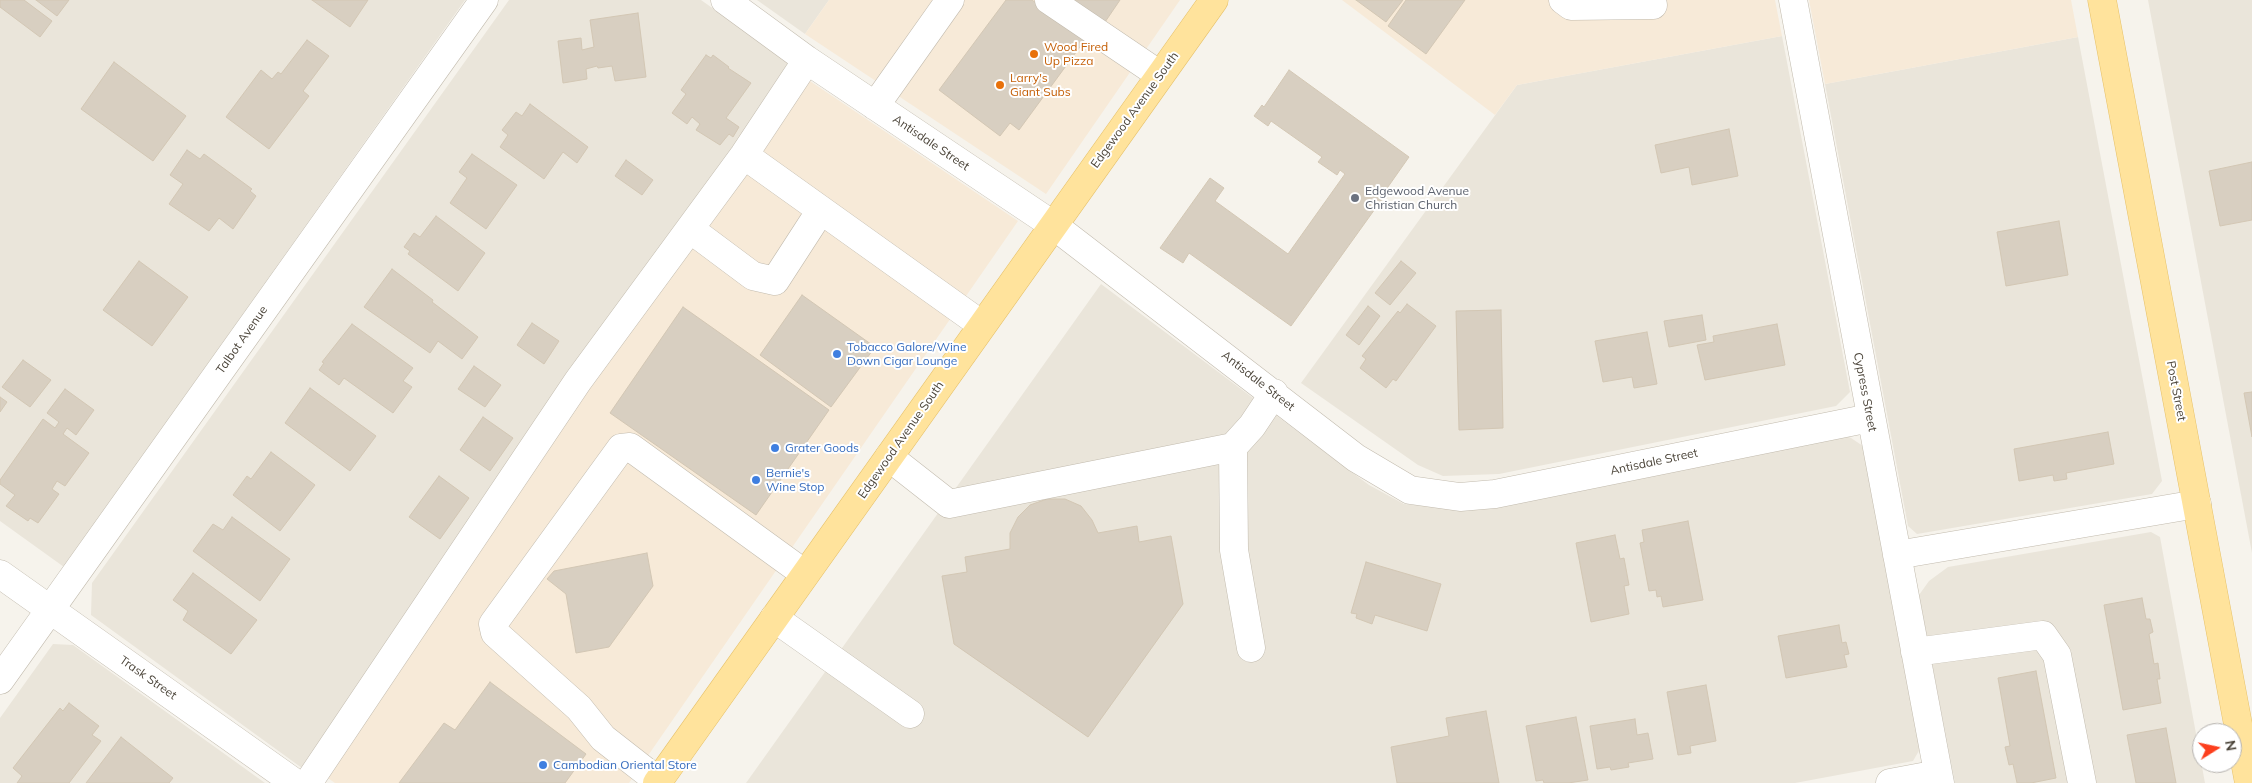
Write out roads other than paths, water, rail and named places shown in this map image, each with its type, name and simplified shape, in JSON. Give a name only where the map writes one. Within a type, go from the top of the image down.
[{"type":"main road","name":"Edgewood Avenue South","points":[[658,782],[1214,0]]},
{"type":"main road","name":"Post Street","points":[[2102,0],[2249,783]]},
{"type":"street","name":"Talbot Avenue","points":[[0,680],[484,0]]},
{"type":"street","name":"Antisdale Street","points":[[725,0],[807,60],[1053,225],[1274,393],[1356,458],[1410,490],[1460,498],[1505,492],[1870,418]]},
{"type":"street","points":[[875,106],[950,0]]},
{"type":"street","points":[[1049,0],[1160,75]]},
{"type":"street","points":[[1563,0],[1571,6],[1653,5]]},
{"type":"street","name":"Cypress Street","points":[[1793,0],[1939,779]]},
{"type":"street","points":[[308,783],[578,381],[744,155],[807,60]]},
{"type":"street","points":[[744,155],[982,325]]},
{"type":"street","points":[[690,229],[754,276],[775,281],[821,210]]},
{"type":"street","points":[[889,457],[949,504],[1233,447],[1252,426],[1274,393]]},
{"type":"street","points":[[1233,447],[1234,550],[1251,648]]},
{"type":"street","points":[[658,782],[598,734],[579,708],[494,634],[493,624],[621,448],[630,448],[805,574]]},
{"type":"street","points":[[1897,555],[2197,504]]},
{"type":"street","name":"Trask Street","points":[[0,574],[295,783]]},
{"type":"street","points":[[774,618],[910,714]]},
{"type":"street","points":[[1915,652],[2043,635],[2057,655],[2082,783]]},
{"type":"street","points":[[1890,783],[1939,779]]},
{"type":"place","name":"Wood Fired Up Pizza","points":[[1034,54]]},
{"type":"place","name":"Larry's Giant Subs","points":[[1000,85]]},
{"type":"place","name":"Edgewood Avenue Christian Church","points":[[1355,198]]},
{"type":"place","name":"Tobacco Galore/Wine Down Cigar Lounge","points":[[837,354]]},
{"type":"place","name":"Grater Goods","points":[[775,448]]},
{"type":"place","name":"Bernie's Wine Stop","points":[[756,480]]},
{"type":"place","name":"Cambodian Oriental Store","points":[[543,765]]}]
